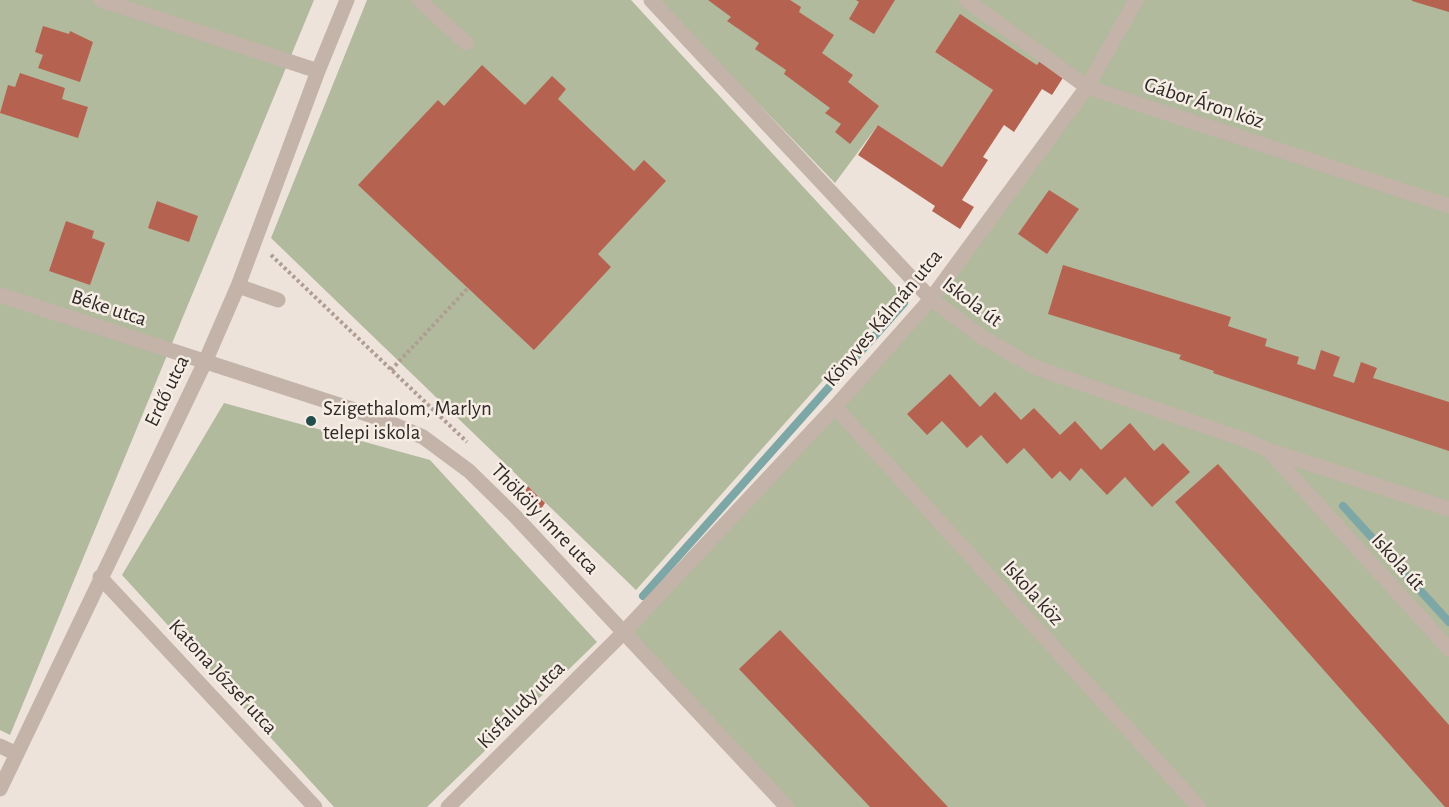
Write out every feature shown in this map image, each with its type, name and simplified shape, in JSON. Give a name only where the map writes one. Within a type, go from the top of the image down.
[{"type":"street","points":[[101,0],[318,70]]},
{"type":"street","name":"Erdő utca","points":[[0,789],[100,576],[205,362],[238,286],[318,70],[347,0]]},
{"type":"street","points":[[419,0],[466,43]]},
{"type":"street","name":"Iskola út","points":[[651,0],[931,299],[982,337],[1034,367],[1268,450],[1449,509]]},
{"type":"street","name":"Gábor Áron köz","points":[[966,0],[1087,87],[1449,206]]},
{"type":"street","name":"Könyves Kálmán utca","points":[[623,633],[835,407],[931,299],[1087,87],[1136,0]]},
{"type":"street","points":[[238,286],[278,300]]},
{"type":"street","name":"Béke utca","points":[[0,295],[205,362]]},
{"type":"street","name":"Thököly Imre utca","points":[[205,362],[376,417],[423,437],[469,471],[499,500],[786,807]]},
{"type":"street","name":"Iskola köz","points":[[835,407],[1199,807]]},
{"type":"street","name":"Iskola út","points":[[1268,450],[1449,649]]},
{"type":"street","name":"Katona József utca","points":[[100,576],[315,807]]},
{"type":"street","name":"Kisfaludy utca","points":[[448,807],[623,633]]},
{"type":"street","points":[[0,746],[17,754]]},
{"type":"path","points":[[255,240],[474,449]]},
{"type":"path","points":[[391,370],[468,288]]},
{"type":"green space","points":[[0,0],[314,0],[10,735],[0,730]]},
{"type":"green space","points":[[367,0],[631,0],[901,293],[636,590],[271,238]]},
{"type":"green space","points":[[658,0],[1449,0],[1449,807],[787,807],[623,633],[931,299],[1087,87],[1037,65],[960,15],[935,52],[993,90],[942,167],[878,125],[835,183]]},
{"type":"green space","points":[[224,403],[430,460],[597,642],[427,807],[334,807],[122,575]]},
{"type":"building","points":[[708,0],[790,0],[801,7],[799,12],[834,35],[822,53],[853,75],[848,82],[879,106],[850,144],[835,132],[841,124],[825,113],[830,108],[784,74],[786,70],[755,49],[759,43],[727,21],[731,17]]},
{"type":"building","points":[[856,0],[895,0],[874,34],[849,19],[859,2]]},
{"type":"building","points":[[1412,0],[1449,0],[1449,12],[1412,1]]},
{"type":"building","points":[[960,14],[1037,65],[1042,58],[1066,73],[1052,95],[1042,89],[1014,132],[1004,125],[983,157],[988,160],[962,200],[974,207],[960,229],[932,211],[935,206],[858,155],[878,125],[942,167],[993,90],[935,52]]},
{"type":"building","points":[[43,26],[69,34],[70,31],[93,42],[80,82],[38,68],[43,55],[35,52]]},
{"type":"building","points":[[482,65],[525,105],[552,76],[566,89],[558,99],[634,171],[644,160],[666,181],[598,254],[611,267],[534,350],[358,185],[438,100],[444,106]]},
{"type":"building","points":[[20,73],[65,88],[62,99],[88,107],[78,138],[0,113],[8,85],[15,87]]},
{"type":"building","points":[[1049,190],[1079,209],[1047,254],[1018,234]]},
{"type":"building","points":[[157,201],[198,216],[189,242],[148,228]]},
{"type":"building","points":[[66,221],[94,231],[92,238],[105,243],[90,285],[49,271]]},
{"type":"building","points":[[1063,265],[1231,317],[1228,326],[1267,339],[1265,346],[1299,357],[1297,364],[1315,370],[1321,350],[1340,357],[1333,376],[1354,383],[1361,362],[1377,368],[1373,378],[1449,402],[1449,451],[1213,373],[1214,371],[1179,359],[1181,355],[1048,314]]},
{"type":"building","points":[[950,374],[980,407],[995,392],[1021,420],[1034,408],[1060,435],[1075,421],[1101,450],[1130,423],[1154,451],[1163,443],[1190,472],[1152,507],[1125,477],[1107,495],[1081,468],[1070,481],[1060,471],[1052,479],[1024,448],[1007,464],[981,435],[967,448],[942,421],[927,435],[907,414]]},
{"type":"building","points":[[1218,464],[1449,725],[1449,807],[1445,807],[1175,502]]},
{"type":"building","points":[[528,486],[545,503],[541,509],[524,493]]},
{"type":"building","points":[[780,630],[948,807],[870,807],[739,669]]},
{"type":"waterway","points":[[643,596],[904,303]]},
{"type":"waterway","points":[[1343,506],[1449,622]]},
{"type":"place","name":"Szigethalom, Marlyn telepi iskola","points":[[311,421]]}]
